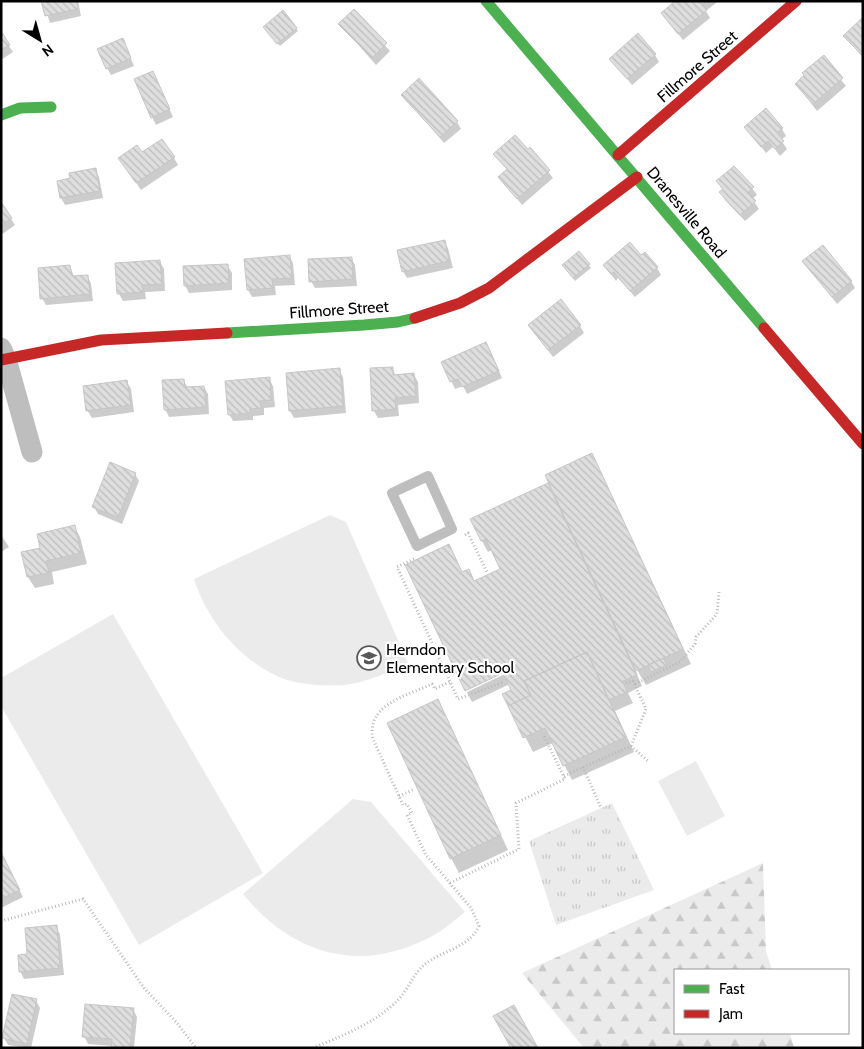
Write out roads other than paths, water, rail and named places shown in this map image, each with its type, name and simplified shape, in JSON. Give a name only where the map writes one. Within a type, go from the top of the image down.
[{"type":"street","name":"Dranesville Road","points":[[486,1],[863,444]]},
{"type":"street","name":"Fillmore Street","points":[[618,155],[796,1]]},
{"type":"street","points":[[1,115],[20,108],[51,107]]},
{"type":"street","name":"Fillmore Street","points":[[3,356],[101,340],[364,325],[398,322],[429,314],[460,303],[489,288],[637,177]]},
{"type":"street","points":[[3,356],[32,452]]},
{"type":"lane","points":[[428,476],[430,482],[452,530],[417,546],[392,493],[428,476]]},
{"type":"place","name":"Herndon Elementary School","points":[[369,658]]}]
